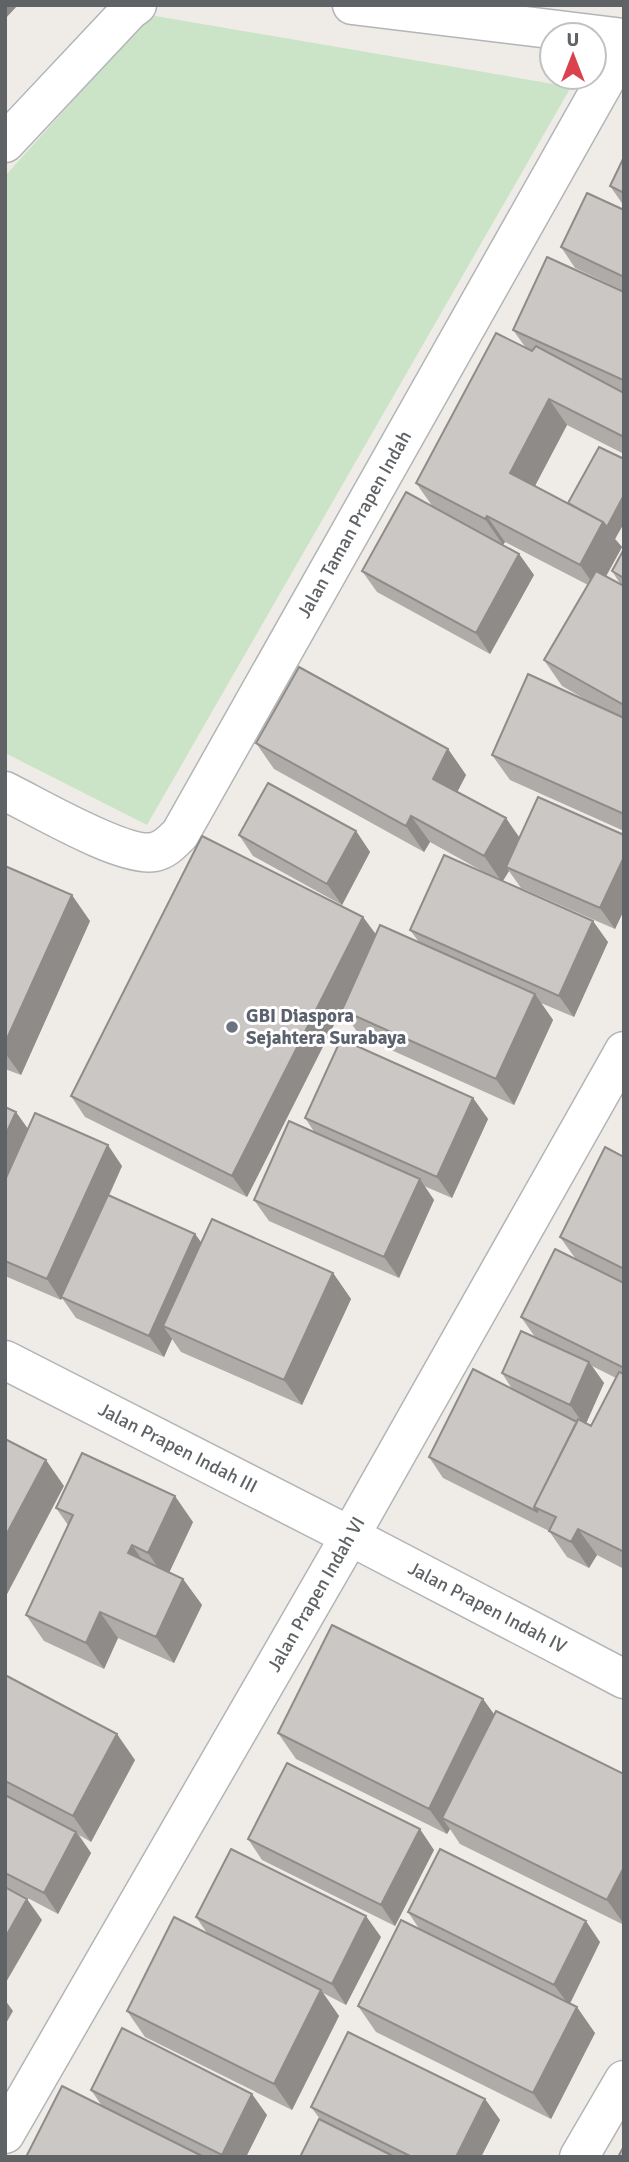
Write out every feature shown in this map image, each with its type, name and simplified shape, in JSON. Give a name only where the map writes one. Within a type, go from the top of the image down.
[{"type":"street","points":[[5,143],[137,5]]},
{"type":"street","points":[[352,5],[624,38]]},
{"type":"street","name":"Jalan Taman Prapen Indah","points":[[5,790],[120,848],[145,853],[155,852],[166,848],[180,834],[624,47]]},
{"type":"street","name":"Jalan Prapen Indah VI","points":[[5,2134],[350,1536],[624,1051]]},
{"type":"street","name":"Jalan Prapen Indah III","points":[[5,1360],[350,1536]]},
{"type":"street","name":"Jalan Prapen Indah IV","points":[[350,1536],[624,1679]]},
{"type":"street","points":[[579,2157],[624,2080]]},
{"type":"green space","points":[[150,15],[538,81],[538,91],[569,91],[147,825],[5,753],[5,176]]},
{"type":"building","points":[[624,157],[624,193],[610,186]]},
{"type":"building","points":[[587,193],[624,210],[624,277],[561,247]]},
{"type":"building","points":[[547,257],[624,292],[623,380],[513,330]]},
{"type":"building","points":[[496,333],[532,351],[536,346],[624,393],[624,437],[549,399],[510,473],[603,522],[580,565],[487,516],[485,519],[416,483]]},
{"type":"building","points":[[599,447],[624,459],[624,495],[607,527],[603,522],[568,503]]},
{"type":"building","points":[[406,492],[519,554],[476,633],[362,571]]},
{"type":"building","points":[[624,549],[624,578],[612,571]]},
{"type":"building","points":[[596,571],[624,586],[624,705],[544,660]]},
{"type":"building","points":[[299,667],[448,749],[433,779],[506,818],[484,856],[411,816],[406,826],[256,743]]},
{"type":"building","points":[[528,674],[624,718],[624,814],[492,755]]},
{"type":"building","points":[[268,783],[356,831],[327,884],[239,835]]},
{"type":"building","points":[[538,797],[624,835],[624,857],[600,908],[506,867]]},
{"type":"building","name":"GBI Diaspora Sejahtera Surabaya","points":[[202,836],[363,917],[232,1176],[71,1096]]},
{"type":"building","points":[[444,855],[593,921],[559,996],[410,930]]},
{"type":"building","points":[[5,866],[72,895],[5,1043]]},
{"type":"building","points":[[380,925],[535,994],[496,1079],[342,1010]]},
{"type":"building","points":[[341,1039],[473,1098],[437,1177],[305,1118]]},
{"type":"building","points":[[5,1107],[16,1112],[5,1136]]},
{"type":"building","points":[[35,1113],[108,1145],[47,1279],[5,1261],[5,1180]]},
{"type":"building","points":[[289,1121],[420,1179],[384,1257],[254,1200]]},
{"type":"building","points":[[605,1147],[624,1157],[624,1269],[560,1237]]},
{"type":"building","points":[[108,1195],[195,1234],[149,1336],[61,1297]]},
{"type":"building","points":[[212,1219],[333,1273],[284,1380],[163,1326]]},
{"type":"building","points":[[555,1249],[624,1283],[624,1368],[521,1317]]},
{"type":"building","points":[[521,1331],[589,1362],[570,1405],[502,1373]]},
{"type":"building","points":[[473,1369],[577,1422],[534,1507],[538,1512],[429,1457]]},
{"type":"building","points":[[619,1372],[624,1374],[624,1552],[578,1529],[571,1542],[549,1531],[556,1517],[534,1507],[578,1419],[591,1426]]},
{"type":"building","points":[[5,1439],[46,1460],[5,1537]]},
{"type":"building","points":[[82,1453],[175,1496],[148,1553],[132,1545],[128,1553],[183,1579],[156,1637],[100,1612],[86,1643],[26,1615],[73,1515],[56,1508]]},
{"type":"building","points":[[332,1625],[483,1699],[429,1809],[278,1733]]},
{"type":"building","points":[[5,1675],[117,1734],[73,1816],[5,1781]]},
{"type":"building","points":[[496,1711],[624,1774],[624,1867],[607,1900],[442,1818]]},
{"type":"building","points":[[287,1763],[420,1829],[381,1905],[248,1839]]},
{"type":"building","points":[[5,1795],[76,1832],[44,1893],[5,1873]]},
{"type":"building","points":[[231,1849],[366,1916],[332,1984],[196,1917]]},
{"type":"building","points":[[440,1849],[586,1921],[554,1985],[408,1912]]},
{"type":"building","points":[[5,1887],[27,1899],[5,1938]]},
{"type":"building","points":[[174,1917],[321,1990],[274,2084],[127,2011]]},
{"type":"building","points":[[401,1920],[577,2007],[533,2093],[358,2006]]},
{"type":"building","points":[[122,2028],[252,2094],[222,2155],[91,2090]]},
{"type":"building","points":[[348,2032],[485,2099],[456,2157],[412,2157],[311,2107]]},
{"type":"building","points":[[62,2086],[204,2157],[26,2157]]},
{"type":"building","points":[[319,2119],[395,2157],[300,2157]]},
{"type":"building","points":[[624,2146],[624,2157],[618,2157]]},
{"type":"place","name":"GBI Diaspora Sejahtera Surabaya","points":[[232,1027]]}]
